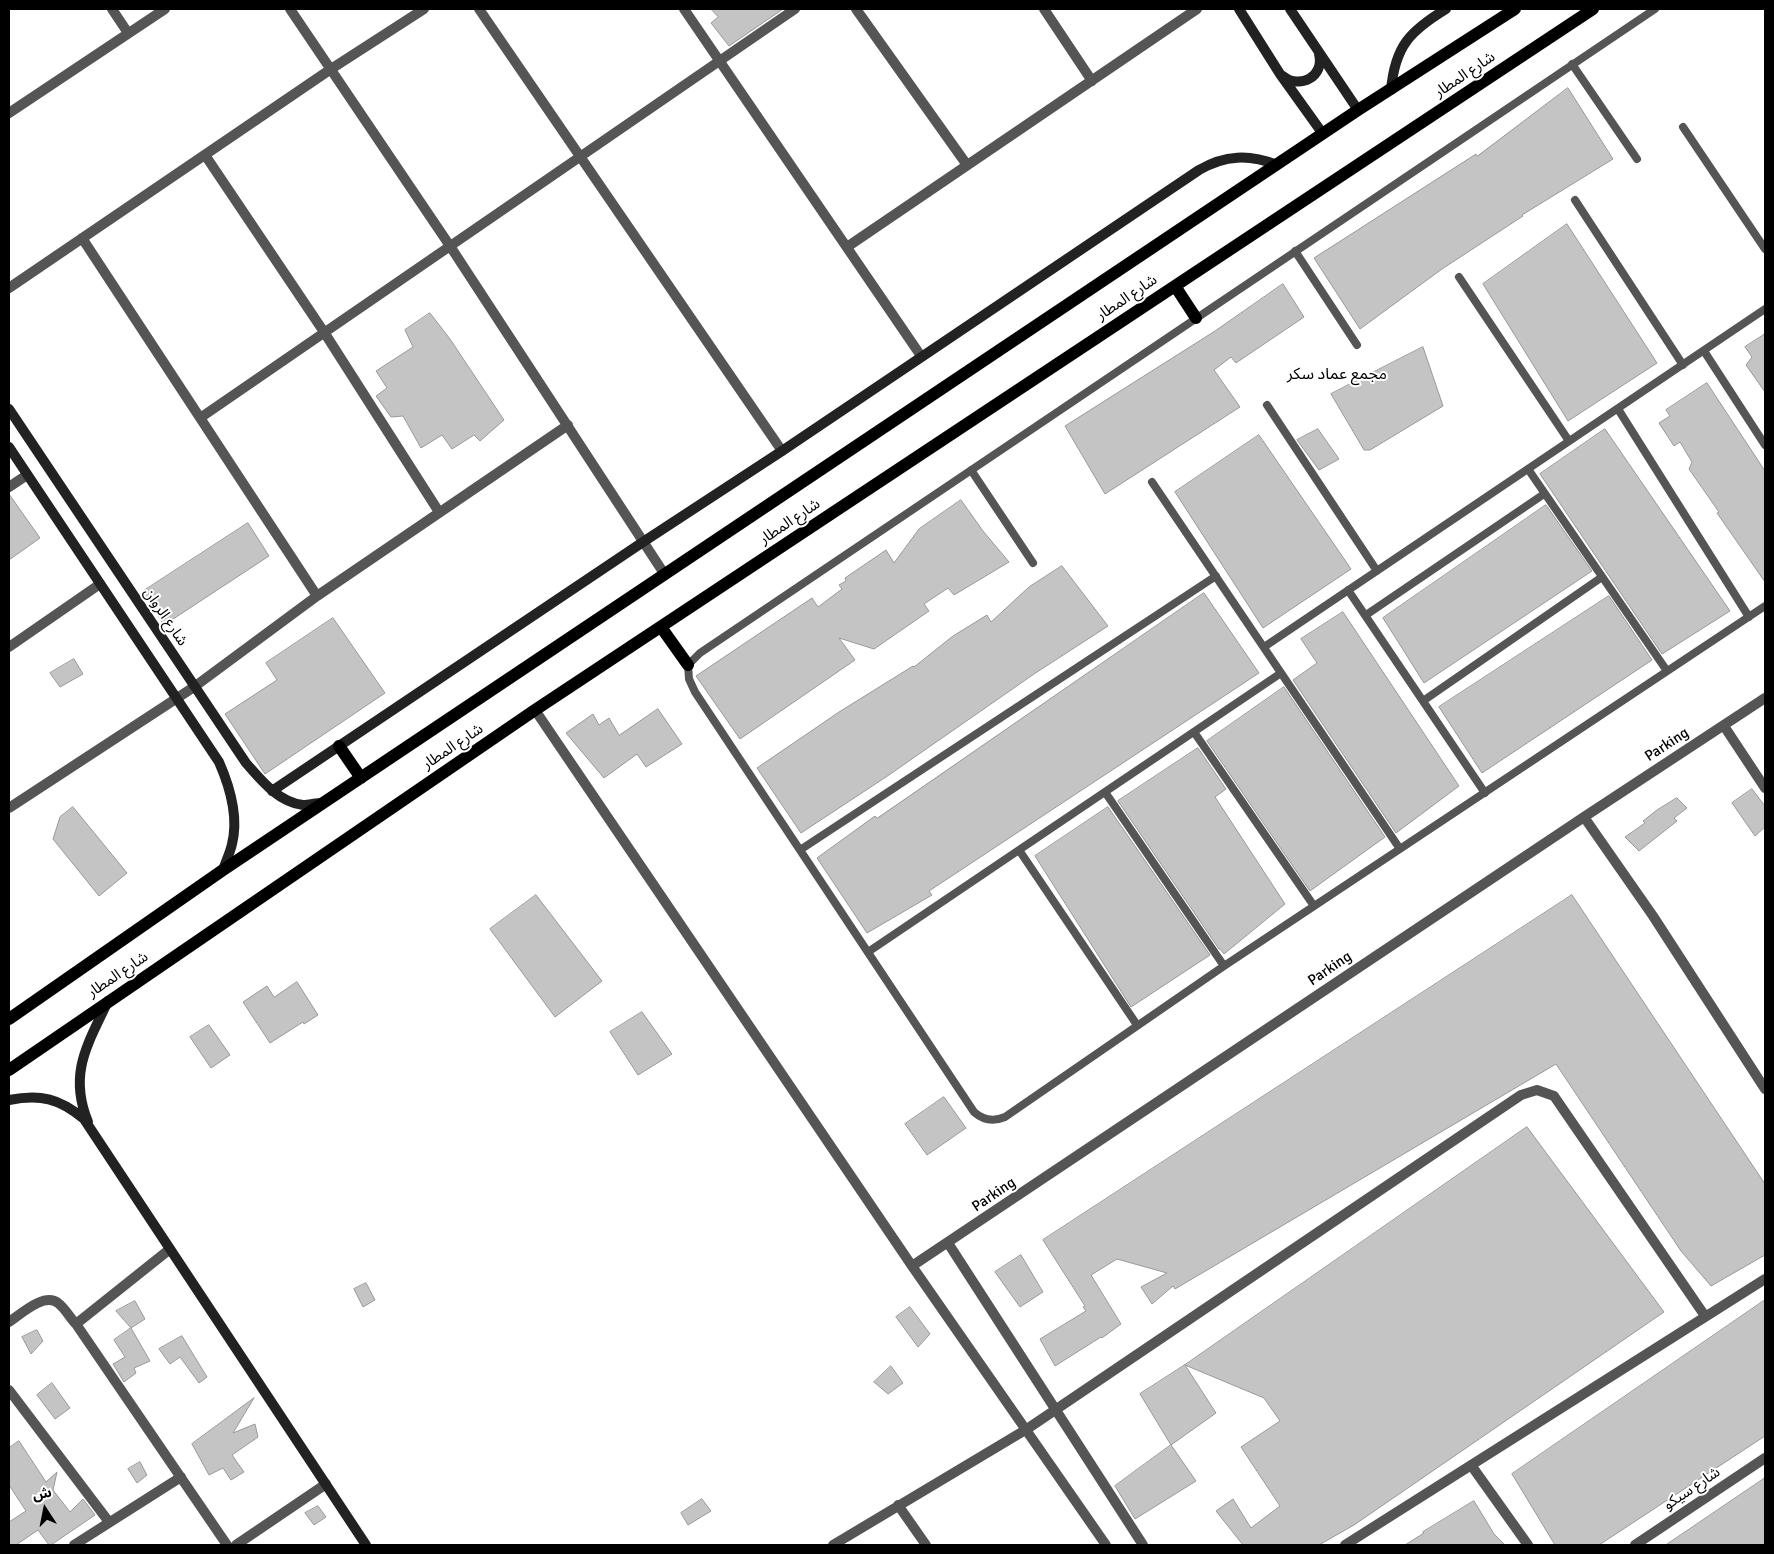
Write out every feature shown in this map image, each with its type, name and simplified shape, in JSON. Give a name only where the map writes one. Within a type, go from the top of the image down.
[{"type":"main road","name":"شارع المطار","points":[[9,1019],[223,870],[1358,110],[1514,9]]},
{"type":"main road","name":"شارع المطار","points":[[9,1070],[535,710],[1593,9]]},
{"type":"main road","points":[[1175,286],[1196,318]]},
{"type":"main road","points":[[661,627],[688,665]]},
{"type":"main road","points":[[339,746],[361,778]]},
{"type":"street","points":[[112,9],[128,33]]},
{"type":"street","points":[[9,112],[165,9]]},
{"type":"street","points":[[290,9],[450,246],[665,575]]},
{"type":"street","points":[[9,288],[331,69],[424,9]]},
{"type":"street","points":[[479,9],[782,451]]},
{"type":"street","points":[[684,9],[921,356]]},
{"type":"street","points":[[200,418],[795,9]]},
{"type":"street","points":[[856,9],[967,165]]},
{"type":"street","points":[[1044,9],[1092,81]]},
{"type":"street","points":[[847,247],[1197,9]]},
{"type":"street","points":[[1239,9],[1280,74],[1323,134]]},
{"type":"street","points":[[1290,9],[1358,110]]},
{"type":"street","points":[[1390,90],[1392,70],[1399,52],[1410,36],[1424,22],[1446,9]]},
{"type":"street","points":[[1280,74],[1284,78],[1298,83],[1312,78],[1320,65],[1318,50]]},
{"type":"street","points":[[205,155],[324,332],[440,512]]},
{"type":"street","points":[[272,791],[1211,163],[1224,159],[1251,157],[1277,165]]},
{"type":"street","points":[[82,238],[317,596]]},
{"type":"street","name":"شارع الروان","points":[[9,410],[246,763],[272,791],[290,801],[302,804],[323,803]]},
{"type":"street","points":[[9,808],[194,687],[317,596],[568,425]]},
{"type":"street","points":[[9,447],[220,762],[232,801],[234,822],[232,842],[223,870]]},
{"type":"street","points":[[9,487],[27,474]]},
{"type":"street","points":[[9,647],[100,584]]},
{"type":"street","name":"Parking","points":[[912,1266],[1765,698]]},
{"type":"street","points":[[535,710],[912,1266],[1106,1545]]},
{"type":"street","points":[[1724,726],[1765,788]]},
{"type":"street","points":[[1584,817],[1653,916],[1765,1088]]},
{"type":"street","points":[[92,1130],[82,1100],[80,1069],[83,1054],[108,1002]]},
{"type":"street","points":[[833,1545],[1027,1430],[1056,1408],[1521,1095],[1537,1090],[1554,1096],[1705,1316]]},
{"type":"street","points":[[9,1100],[25,1097],[51,1099],[74,1111],[92,1130],[366,1545]]},
{"type":"street","points":[[948,1243],[1143,1545]]},
{"type":"street","points":[[76,1324],[170,1249]]},
{"type":"street","points":[[1345,1545],[1765,1279]]},
{"type":"street","points":[[9,1322],[40,1301],[50,1300],[57,1302],[76,1324],[227,1545]]},
{"type":"street","points":[[9,1390],[109,1522]]},
{"type":"street","name":"شارع سيكو","points":[[1635,1545],[1765,1458]]},
{"type":"street","points":[[1471,1465],[1528,1545]]},
{"type":"street","points":[[74,1545],[181,1477]]},
{"type":"street","points":[[236,1545],[326,1484]]},
{"type":"street","points":[[898,1506],[926,1545]]},
{"type":"lane","points":[[1655,9],[700,653],[688,665],[691,686],[974,1112],[978,1116],[994,1120],[1004,1117],[1224,966],[1765,606]]},
{"type":"lane","points":[[1572,64],[1637,159]]},
{"type":"lane","points":[[1684,127],[1765,249]]},
{"type":"lane","points":[[1575,200],[1683,365]]},
{"type":"lane","points":[[1295,251],[1357,345]]},
{"type":"lane","points":[[1459,277],[1570,441]]},
{"type":"lane","points":[[1264,647],[1765,310]]},
{"type":"lane","points":[[1704,351],[1765,444]]},
{"type":"lane","points":[[1267,405],[1377,571]]},
{"type":"lane","points":[[1618,409],[1749,617]]},
{"type":"lane","points":[[971,470],[1033,563]]},
{"type":"lane","points":[[1528,470],[1667,671]]},
{"type":"lane","points":[[1152,482],[1400,849]]},
{"type":"lane","points":[[1366,615],[1544,494]]},
{"type":"lane","points":[[800,850],[1216,576]]},
{"type":"lane","points":[[1423,701],[1602,577]]},
{"type":"lane","points":[[1348,590],[1484,793]]},
{"type":"lane","points":[[868,952],[1281,673]]},
{"type":"lane","points":[[1194,732],[1314,906]]},
{"type":"lane","points":[[1106,792],[1224,966]]},
{"type":"lane","points":[[1020,850],[1137,1026]]},
{"type":"building","points":[[711,9],[783,9],[729,46],[711,23],[718,17]]},
{"type":"building","points":[[1568,88],[1613,159],[1522,215],[1442,269],[1360,329],[1314,258],[1476,154],[1477,156]]},
{"type":"building","points":[[1567,224],[1657,363],[1568,421],[1483,284]]},
{"type":"building","points":[[1283,284],[1304,317],[1236,363],[1231,357],[1214,370],[1240,407],[1105,494],[1065,426],[1215,331]]},
{"type":"building","points":[[430,313],[450,339],[504,420],[480,441],[474,435],[452,449],[442,435],[421,448],[403,416],[391,417],[376,396],[387,388],[376,371],[413,347],[405,330]]},
{"type":"building","points":[[1765,334],[1765,392],[1746,365],[1752,357],[1745,347]]},
{"type":"building","points":[[1423,347],[1443,406],[1370,450],[1364,450],[1331,394]]},
{"type":"building","points":[[1707,383],[1765,471],[1765,582],[1689,469],[1692,462],[1680,442],[1674,446],[1659,423],[1670,416],[1666,410]]},
{"type":"building","points":[[1318,429],[1339,459],[1319,470],[1297,440]]},
{"type":"building","points":[[1605,429],[1730,611],[1662,654],[1540,474]]},
{"type":"building","points":[[1259,435],[1351,569],[1263,628],[1175,492]]},
{"type":"building","points":[[9,494],[40,538],[9,560]]},
{"type":"building","points":[[961,500],[983,531],[1009,562],[954,595],[948,588],[924,604],[929,611],[874,649],[839,638],[855,660],[740,739],[696,676],[812,598],[818,607],[842,589],[839,585],[846,581],[845,578],[886,550],[894,563],[919,529]]},
{"type":"building","points":[[1546,505],[1592,571],[1424,683],[1383,618]]},
{"type":"building","points":[[248,523],[269,556],[164,625],[142,592]]},
{"type":"building","points":[[1062,566],[1108,626],[1034,674],[886,777],[801,833],[757,768],[839,712],[914,667],[953,636],[987,615],[991,622],[1029,587]]},
{"type":"building","points":[[1204,593],[1259,673],[929,891],[932,895],[867,933],[817,858],[875,816],[877,818]]},
{"type":"building","points":[[1609,596],[1652,660],[1482,773],[1439,707]]},
{"type":"building","points":[[1343,612],[1459,786],[1396,833],[1293,680],[1317,663],[1301,639]]},
{"type":"building","points":[[333,618],[385,693],[265,774],[225,714],[277,680],[266,663]]},
{"type":"building","points":[[74,659],[83,674],[60,687],[50,673]]},
{"type":"building","points":[[1284,687],[1385,837],[1310,891],[1207,741]]},
{"type":"building","points":[[658,709],[682,744],[646,767],[637,754],[604,778],[566,733],[593,714],[599,725],[609,718],[619,735]]},
{"type":"building","points":[[1198,748],[1226,789],[1215,797],[1285,904],[1224,954],[1118,801]]},
{"type":"building","points":[[1752,789],[1765,806],[1765,827],[1755,836],[1732,803]]},
{"type":"building","points":[[1677,798],[1687,808],[1674,818],[1677,821],[1639,851],[1625,837],[1645,823],[1643,821],[1657,810]]},
{"type":"building","points":[[73,807],[127,873],[99,896],[53,839],[60,817]]},
{"type":"building","points":[[1108,807],[1210,955],[1131,1007],[1035,856]]},
{"type":"building","points":[[536,895],[602,981],[555,1017],[490,929]]},
{"type":"building","points":[[1572,895],[1765,1184],[1765,1255],[1711,1286],[1681,1251],[1556,1064],[1175,1289],[1173,1286],[1152,1304],[1141,1287],[1167,1273],[1117,1259],[1091,1275],[1121,1324],[1102,1338],[1055,1366],[1040,1339],[1086,1311],[1083,1307],[1085,1306],[1043,1240]]},
{"type":"building","points":[[297,982],[318,1015],[304,1024],[303,1022],[270,1043],[243,1002],[267,986],[274,997]]},
{"type":"building","points":[[642,1012],[672,1054],[638,1075],[610,1032]]},
{"type":"building","points":[[209,1025],[230,1055],[211,1068],[190,1037]]},
{"type":"building","points":[[944,1097],[966,1128],[927,1155],[905,1124]]},
{"type":"building","points":[[1527,1127],[1664,1312],[1354,1525],[1319,1545],[1243,1545],[1216,1511],[1233,1499],[1251,1528],[1280,1506],[1241,1447],[1280,1421],[1264,1398],[1185,1365]]},
{"type":"building","points":[[1021,1255],[1043,1292],[1020,1307],[995,1272]]},
{"type":"building","points":[[366,1283],[375,1300],[363,1307],[354,1289]]},
{"type":"building","points":[[1765,1300],[1765,1436],[1599,1545],[1555,1545],[1512,1474]]},
{"type":"building","points":[[135,1301],[145,1319],[131,1328],[116,1311]]},
{"type":"building","points":[[910,1307],[930,1334],[918,1347],[896,1317]]},
{"type":"building","points":[[131,1328],[150,1361],[134,1368],[136,1373],[124,1382],[113,1364],[125,1357],[114,1340]]},
{"type":"building","points":[[37,1330],[43,1341],[31,1354],[22,1337]]},
{"type":"building","points":[[182,1336],[207,1377],[199,1383],[180,1357],[170,1364],[159,1349]]},
{"type":"building","points":[[1185,1365],[1216,1413],[1171,1445],[1140,1394]]},
{"type":"building","points":[[891,1366],[903,1383],[888,1394],[874,1382]]},
{"type":"building","points":[[52,1383],[70,1408],[55,1419],[37,1395]]},
{"type":"building","points":[[254,1398],[233,1433],[255,1424],[258,1437],[232,1455],[244,1472],[231,1480],[223,1468],[209,1475],[192,1444]]},
{"type":"building","points":[[19,1441],[46,1482],[57,1472],[53,1490],[70,1512],[83,1499],[95,1515],[51,1545],[49,1545],[38,1530],[16,1545],[9,1545],[9,1522],[26,1511],[9,1485],[9,1448]]},
{"type":"building","points":[[1171,1445],[1196,1481],[1135,1519],[1115,1486]]},
{"type":"building","points":[[140,1462],[147,1475],[137,1483],[128,1469]]},
{"type":"building","points":[[1765,1478],[1765,1545],[1666,1545]]},
{"type":"building","points":[[702,1499],[711,1511],[688,1525],[681,1513]]},
{"type":"building","points":[[1474,1501],[1494,1534],[1505,1545],[1405,1545],[1423,1532]]},
{"type":"building","points":[[318,1506],[326,1517],[314,1525],[305,1513]]},
{"type":"district","name":"مجمع عماد سكر","points":[[1337,375]]}]
